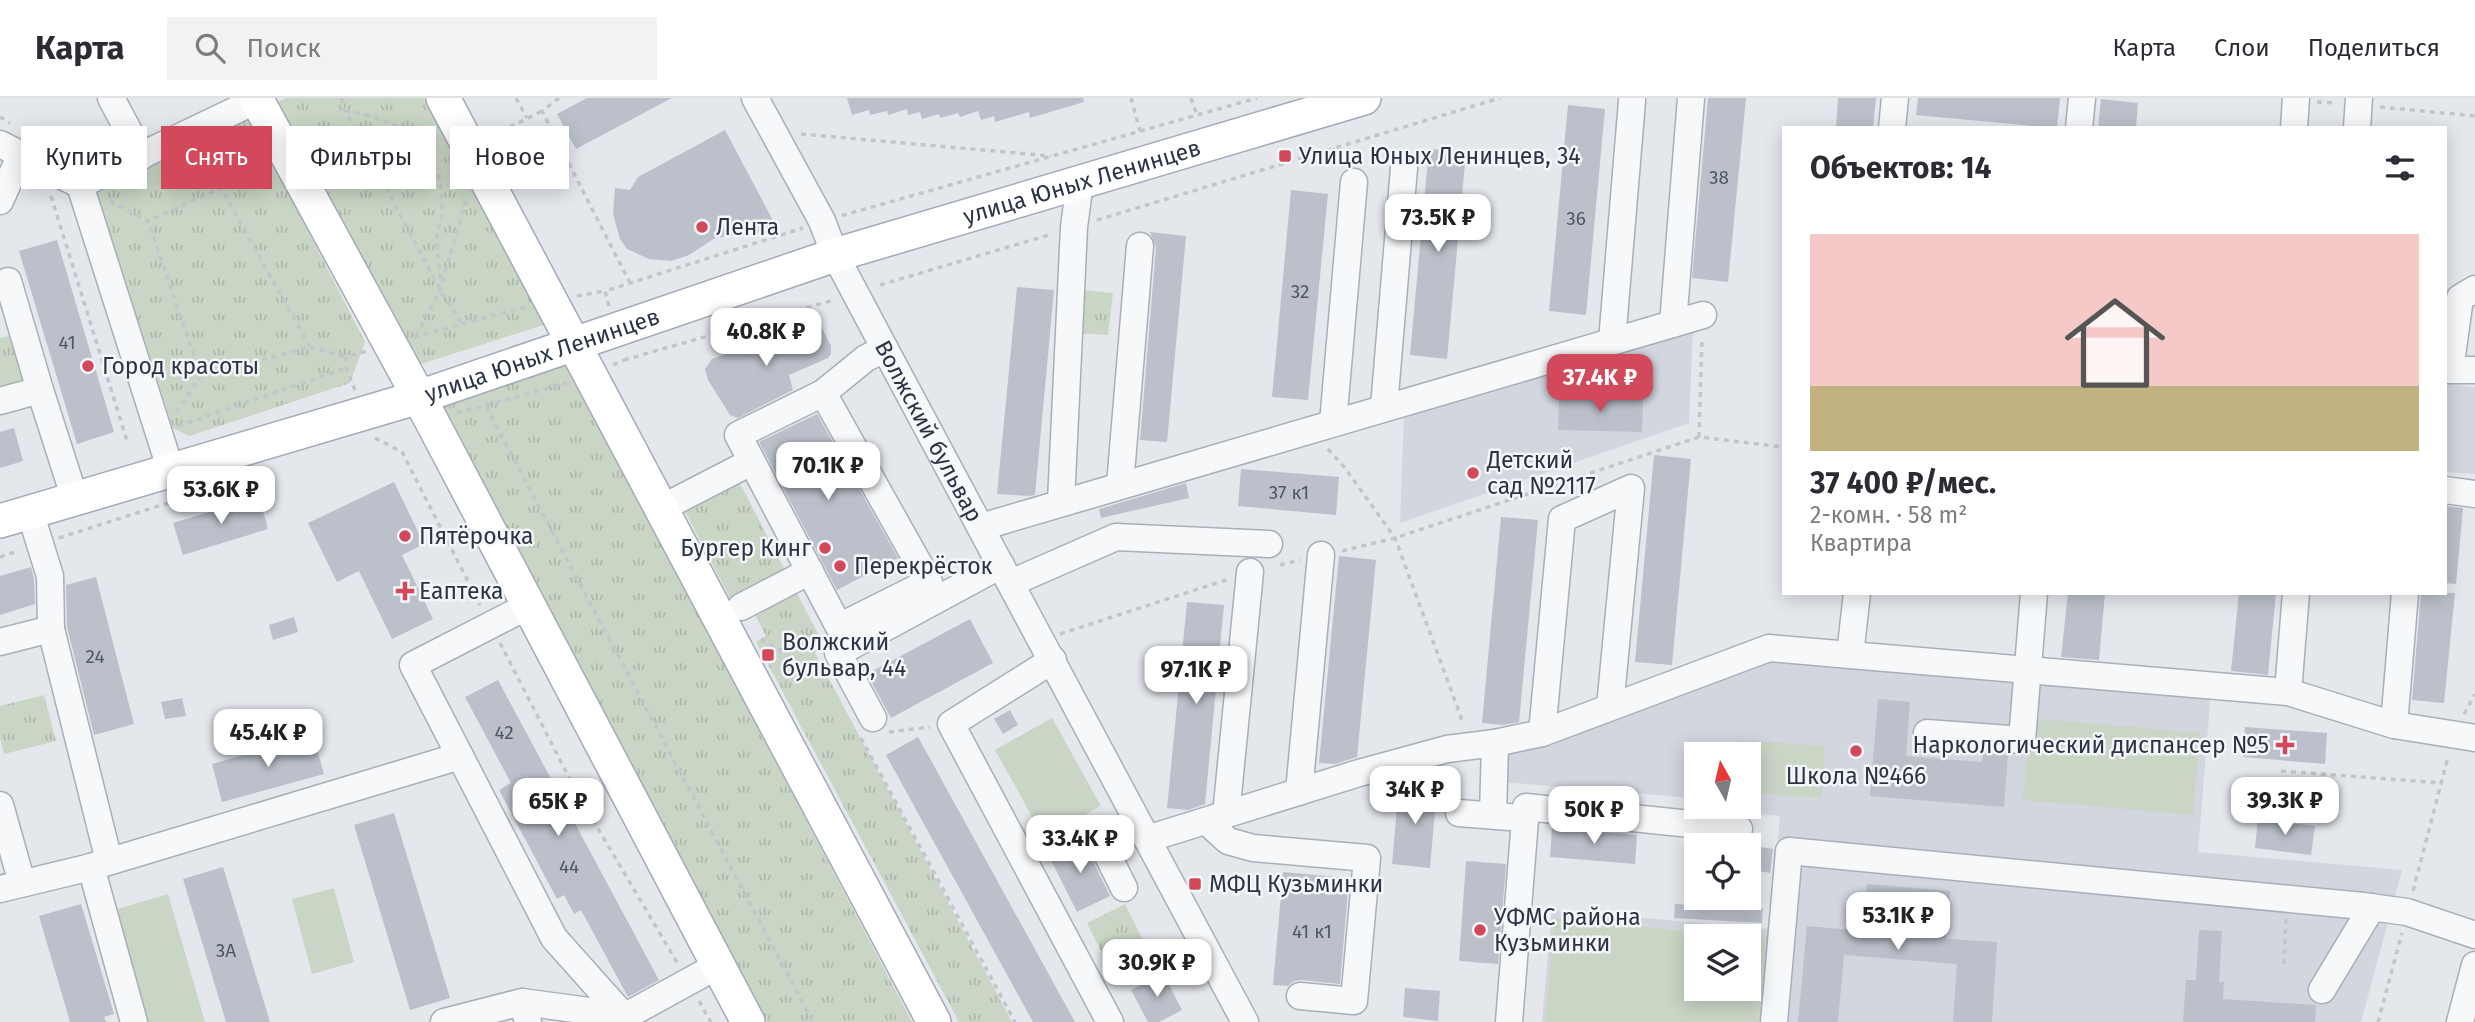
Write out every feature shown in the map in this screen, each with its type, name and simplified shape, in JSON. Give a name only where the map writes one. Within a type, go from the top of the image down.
[{"type":"main road","points":[[443,98],[463,126]]},
{"type":"main road","name":"улица Юных Ленинцев","points":[[15,517],[419,397],[835,255],[1080,182],[1285,110],[1364,98]]},
{"type":"main road","points":[[251,102],[419,397],[748,1022]]},
{"type":"main road","points":[[504,189],[574,343],[934,1022]]},
{"type":"street","points":[[111,98],[126,126]]},
{"type":"street","name":"Волжский бульвар","points":[[755,98],[822,222],[835,255],[885,349],[953,501],[981,527],[1241,1020]]},
{"type":"street","points":[[1673,324],[1691,98]]},
{"type":"street","points":[[1892,126],[1895,98]]},
{"type":"street","points":[[2079,126],[2082,98]]},
{"type":"street","points":[[2294,126],[2296,98]]},
{"type":"street","points":[[2357,126],[2360,98]]},
{"type":"street","points":[[1612,341],[1632,101]]},
{"type":"street","points":[[147,154],[251,102]]},
{"type":"street","points":[[0,201],[10,149]]},
{"type":"street","points":[[1384,407],[1404,168]]},
{"type":"street","points":[[1061,502],[1074,227],[1080,182]]},
{"type":"street","points":[[1322,426],[1354,182]]},
{"type":"street","points":[[81,189],[171,471]]},
{"type":"street","points":[[1120,485],[1140,246]]},
{"type":"street","points":[[8,281],[75,499]]},
{"type":"street","points":[[2457,370],[2460,298],[2475,289]]},
{"type":"street","points":[[981,527],[1703,315]]},
{"type":"street","points":[[823,393],[929,582],[839,627],[738,435],[823,393],[866,358],[885,349]]},
{"type":"street","points":[[0,401],[40,390]]},
{"type":"street","points":[[662,508],[751,462]]},
{"type":"street","points":[[1542,733],[1562,519],[1631,488],[1610,707]]},
{"type":"street","points":[[2447,490],[2475,494]]},
{"type":"street","points":[[15,517],[41,543],[50,576],[51,629],[134,1022]]},
{"type":"street","points":[[875,728],[838,653],[1006,574],[1116,537],[1269,544]]},
{"type":"street","points":[[1299,792],[1321,555]]},
{"type":"street","points":[[741,607],[810,571]]},
{"type":"street","points":[[1250,572],[1216,818],[1228,841],[1253,848],[1367,858],[1354,1000],[1300,996]]},
{"type":"street","points":[[1850,655],[1857,595]]},
{"type":"street","points":[[1927,733],[2022,740],[2034,595]]},
{"type":"street","points":[[2288,692],[2297,595]]},
{"type":"street","points":[[2394,725],[2405,595]]},
{"type":"street","points":[[528,606],[413,665],[554,938],[628,1019]]},
{"type":"street","points":[[0,642],[51,629]]},
{"type":"street","points":[[1101,844],[1120,879],[1150,845],[1216,818],[1447,749],[1542,733],[1769,648],[2288,692],[2394,725],[2464,736]]},
{"type":"street","points":[[1053,660],[951,724],[1110,1022]]},
{"type":"street","points":[[1493,816],[1495,743]]},
{"type":"street","points":[[0,804],[11,886],[100,864],[460,756]]},
{"type":"street","points":[[1509,1022],[1526,807],[1739,829]]},
{"type":"street","points":[[1458,813],[1526,818]]},
{"type":"street","points":[[1774,1022],[1789,851],[2407,912],[2475,935]]},
{"type":"street","points":[[2322,990],[2372,908]]},
{"type":"street","points":[[444,1022],[525,1012],[628,1019],[717,965]]},
{"type":"street","points":[[2460,1022],[2475,965]]},
{"type":"path","points":[[341,98],[440,290],[463,325]]},
{"type":"path","points":[[516,98],[527,118]]},
{"type":"path","points":[[512,126],[542,111],[559,98]]},
{"type":"path","points":[[1130,98],[1140,131]]},
{"type":"path","points":[[1191,98],[1196,115]]},
{"type":"path","points":[[844,215],[1257,98]]},
{"type":"path","points":[[1255,171],[1500,98]]},
{"type":"path","points":[[243,126],[251,102]]},
{"type":"path","points":[[345,110],[377,117],[400,126],[422,142],[436,169],[442,213],[437,238],[440,290]]},
{"type":"path","points":[[542,111],[550,126]]},
{"type":"path","points":[[789,132],[1053,156]]},
{"type":"path","points":[[569,164],[630,283]]},
{"type":"path","points":[[49,189],[128,444]]},
{"type":"path","points":[[86,189],[148,221],[201,376]]},
{"type":"path","points":[[148,221],[219,189]]},
{"type":"path","points":[[222,189],[310,347]]},
{"type":"path","points":[[415,337],[440,290],[465,204],[485,189]]},
{"type":"path","points":[[671,261],[673,269]]},
{"type":"path","points":[[1699,437],[1703,315]]},
{"type":"path","points":[[160,433],[201,376],[310,347],[346,357]]},
{"type":"path","points":[[160,433],[346,368]]},
{"type":"path","points":[[486,407],[813,1022]]},
{"type":"path","points":[[1322,426],[1345,468],[1395,538],[1461,717],[1462,748]]},
{"type":"path","points":[[373,437],[402,452],[577,793],[711,1022]]},
{"type":"path","points":[[1064,631],[1250,572],[1395,538],[1699,437],[1782,447]]},
{"type":"path","points":[[0,556],[267,471]]},
{"type":"path","points":[[761,639],[830,682]]},
{"type":"path","points":[[2378,1022],[2441,783],[2464,736],[2475,694]]},
{"type":"path","points":[[951,724],[875,728],[859,733],[1015,1022]]},
{"type":"path","points":[[2281,771],[2441,783]]},
{"type":"path","points":[[2284,964],[2287,899]]},
{"type":"shaded area","name":"Детский сад №2117","points":[[1693,329],[1689,423],[1400,523],[1404,414]]},
{"type":"shaded area","points":[[2447,384],[2475,387],[2475,474],[2447,472]]},
{"type":"shaded area","points":[[1770,652],[2211,689],[2198,852],[2402,870],[2361,1022],[1542,1022],[1552,910],[1713,924],[1684,924],[1684,1001],[1761,1001],[1761,928],[1770,929],[1780,816],[1761,814],[1761,742],[1684,742],[1684,797],[1504,782],[1506,749]]},
{"type":"green space","points":[[286,98],[424,98],[450,147],[450,189],[472,189],[544,325],[414,366],[321,189],[436,189],[436,126],[288,126],[276,103]]},
{"type":"green space","points":[[249,116],[254,126],[229,126]]},
{"type":"green space","points":[[161,159],[161,189],[272,189],[272,161],[365,342],[350,383],[189,436],[173,428],[96,191],[147,189],[147,166]]},
{"type":"green space","points":[[1083,290],[1113,293],[1108,335],[1079,333]]},
{"type":"green space","points":[[10,336],[24,383],[0,389],[0,338]]},
{"type":"green space","points":[[567,364],[912,1022],[767,1022],[437,407]]},
{"type":"green space","points":[[736,476],[785,570],[730,598],[681,504]]},
{"type":"green space","points":[[794,588],[822,641],[815,653],[1012,1022],[959,1022],[756,642],[766,636],[752,609]]},
{"type":"green space","points":[[44,695],[56,741],[4,754],[0,738],[0,706]]},
{"type":"green space","points":[[1052,718],[1101,806],[1044,838],[995,750]]},
{"type":"green space","points":[[2030,718],[2200,733],[2193,815],[2023,800]]},
{"type":"green space","points":[[1741,740],[1825,746],[1821,798],[1761,794],[1761,742]]},
{"type":"green space","points":[[334,888],[354,962],[312,974],[292,899]]},
{"type":"green space","points":[[168,894],[205,1022],[147,1022],[114,910]]},
{"type":"green space","points":[[1125,904],[1149,952],[1111,971],[1087,923]]},
{"type":"green space","points":[[1554,918],[1684,931],[1684,1001],[1761,1001],[1759,1022],[1545,1022]]},
{"type":"green space","points":[[1761,939],[1765,939],[1761,994]]},
{"type":"building","points":[[587,98],[672,98],[576,149],[569,136],[569,126],[564,126],[557,114]]},
{"type":"building","points":[[847,98],[1083,98],[1084,102],[1030,118],[1029,112],[995,122],[994,116],[981,120],[978,111],[960,117],[958,113],[940,118],[939,114],[922,119],[920,112],[908,115],[907,109],[888,115],[887,111],[870,115],[869,110],[852,115]]},
{"type":"building","points":[[1708,98],[1746,98],[1728,282],[1692,278]]},
{"type":"building","points":[[1838,98],[1876,98],[1873,126],[1836,126]]},
{"type":"building","points":[[1918,98],[2060,98],[2057,126],[1916,115]]},
{"type":"building","points":[[2101,99],[2138,103],[2136,126],[2098,126]]},
{"type":"building","points":[[1568,105],[1605,109],[1586,315],[1549,311]]},
{"type":"building","points":[[725,130],[778,230],[715,238],[689,255],[671,261],[649,259],[627,249],[620,239],[613,214],[615,188],[630,190],[638,177]]},
{"type":"building","points":[[1429,149],[1466,152],[1447,359],[1410,355]]},
{"type":"building","points":[[1291,190],[1328,194],[1308,400],[1272,397]]},
{"type":"building","points":[[1150,232],[1186,236],[1167,442],[1140,440],[1156,247]]},
{"type":"building","points":[[57,240],[114,432],[77,444],[19,251]]},
{"type":"building","points":[[1017,287],[1054,290],[1035,495],[1029,496],[997,494]]},
{"type":"building","points":[[818,323],[831,346],[828,358],[789,375],[793,390],[738,418],[730,415],[708,380],[705,369],[712,359]]},
{"type":"building","points":[[1559,395],[1643,399],[1642,432],[1558,430]]},
{"type":"building","points":[[817,414],[898,558],[837,590],[759,442]]},
{"type":"building","points":[[14,428],[23,461],[0,468],[0,432]]},
{"type":"building","points":[[1654,455],[1691,459],[1672,665],[1635,662]]},
{"type":"building","points":[[1241,469],[1339,477],[1336,515],[1238,506]]},
{"type":"building","points":[[394,482],[424,544],[402,555],[433,619],[392,639],[359,571],[337,582],[308,523]]},
{"type":"building","points":[[1186,483],[1189,498],[1101,518],[1099,509]]},
{"type":"building","points":[[259,497],[268,529],[183,555],[173,523]]},
{"type":"building","points":[[2447,506],[2463,508],[2456,584],[2447,583]]},
{"type":"building","points":[[1501,517],[1538,520],[1519,722],[1503,725],[1482,723]]},
{"type":"building","points":[[1339,556],[1376,560],[1357,757],[1335,764],[1319,763]]},
{"type":"building","points":[[31,567],[35,604],[0,615],[0,576]]},
{"type":"building","points":[[96,577],[134,724],[94,735],[67,627],[66,585]]},
{"type":"building","points":[[2455,593],[2444,703],[2412,700],[2421,595]]},
{"type":"building","points":[[2068,595],[2105,595],[2099,660],[2061,657]]},
{"type":"building","points":[[2239,595],[2276,595],[2268,675],[2231,671]]},
{"type":"building","points":[[1187,602],[1224,605],[1205,804],[1188,810],[1167,808]]},
{"type":"building","points":[[294,617],[298,632],[273,640],[269,625]]},
{"type":"building","points":[[970,619],[993,663],[891,718],[867,674]]},
{"type":"building","points":[[498,680],[659,980],[628,997],[581,910],[574,914],[564,895],[557,899],[499,790],[511,783],[465,697]]},
{"type":"building","points":[[182,698],[186,716],[165,719],[161,702]]},
{"type":"building","points":[[1878,699],[1910,702],[1906,756],[1982,762],[1983,753],[2008,755],[2004,807],[1870,796]]},
{"type":"building","points":[[1010,710],[1018,725],[1003,734],[994,719]]},
{"type":"building","name":"Наркологический диспансер №5","points":[[2245,727],[2327,733],[2325,764],[2243,757]]},
{"type":"building","points":[[313,735],[324,774],[222,802],[212,764]]},
{"type":"building","points":[[918,737],[1075,1022],[1033,1022],[886,755]]},
{"type":"building","points":[[1399,785],[1437,788],[1430,868],[1392,864]]},
{"type":"building","points":[[394,813],[450,998],[410,1010],[354,825]]},
{"type":"building","points":[[2258,819],[2315,826],[2311,855],[2255,848]]},
{"type":"building","points":[[1552,828],[1637,835],[1635,864],[1550,857]]},
{"type":"building","points":[[1086,837],[1088,851],[1110,896],[1077,912],[1049,856]]},
{"type":"building","points":[[1761,847],[1773,849],[1770,873],[1761,871]]},
{"type":"building","points":[[1466,861],[1506,864],[1498,964],[1459,961]]},
{"type":"building","points":[[223,867],[270,1022],[226,1022],[183,879]]},
{"type":"building","points":[[1283,872],[1349,878],[1340,984],[1301,980],[1288,986],[1273,985]]},
{"type":"building","points":[[1867,884],[1950,891],[1946,939],[1997,942],[1992,1022],[1953,1022],[1957,964],[1844,955],[1838,1022],[1798,1022],[1807,926],[1863,931]]},
{"type":"building","points":[[81,904],[114,1014],[104,1017],[106,1022],[70,1022],[39,916]]},
{"type":"building","points":[[1675,904],[1684,904],[1684,910],[1763,908],[1762,923],[1674,918]]},
{"type":"building","points":[[2199,930],[2222,931],[2219,982],[2224,982],[2223,999],[2316,1005],[2315,1022],[2183,1022],[2186,980],[2196,980]]},
{"type":"building","points":[[1163,973],[1182,1010],[1159,1022],[1148,1022],[1131,990]]},
{"type":"building","points":[[1405,988],[1440,991],[1438,1021],[1403,1017]]},
{"type":"place","name":"Улица Юных Ленинцев, 34","points":[[1285,156]]},
{"type":"place","name":"Лента","points":[[702,227]]},
{"type":"place","name":"Город красоты","points":[[88,366]]},
{"type":"place","name":"Детский сад №2117","points":[[1473,473]]},
{"type":"place","name":"Пятёрочка","points":[[405,536]]},
{"type":"place","name":"Бургер Кинг","points":[[825,548]]},
{"type":"place","name":"Перекрёсток","points":[[840,566]]},
{"type":"place","name":"Еаптека","points":[[405,591]]},
{"type":"place","name":"Волжский бульвар, 44","points":[[768,655]]},
{"type":"place","name":"Наркологический диспансер №5","points":[[2285,745]]},
{"type":"place","name":"Школа №466","points":[[1856,751]]},
{"type":"place","name":"МФЦ Кузьминки","points":[[1195,884]]},
{"type":"place","name":"УФМС района Кузьминки","points":[[1480,930]]}]
